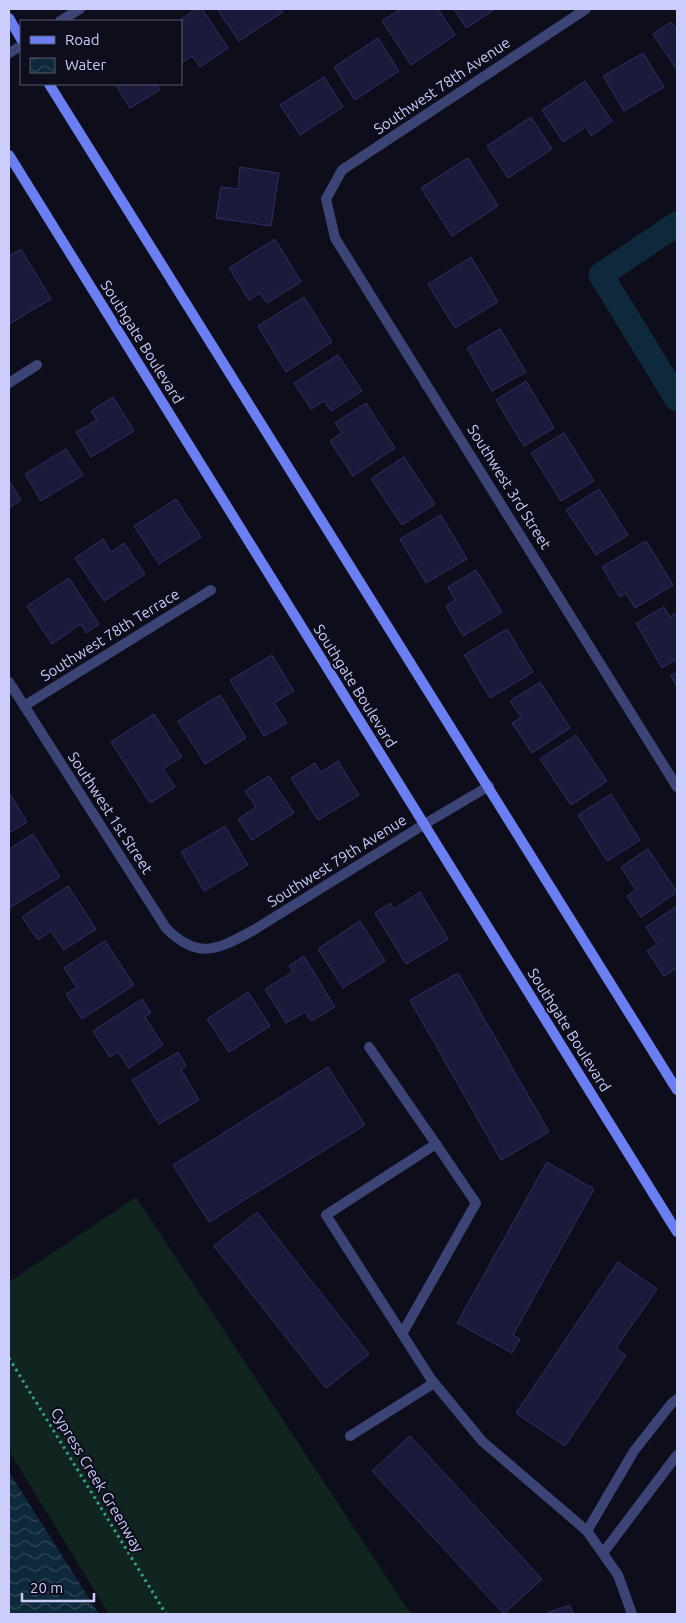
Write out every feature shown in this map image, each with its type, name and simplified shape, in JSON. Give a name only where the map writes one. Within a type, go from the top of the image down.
[{"type":"main road","points":[[9,18],[20,37]]},
{"type":"main road","points":[[50,85],[489,786],[677,1090]]},
{"type":"main road","name":"Southgate Boulevard","points":[[9,155],[677,1232]]},
{"type":"street","points":[[62,20],[80,9]]},
{"type":"street","name":"Southwest 78th Avenue","points":[[326,199],[342,170],[581,10]]},
{"type":"street","points":[[9,53],[20,47]]},
{"type":"street","name":"Southwest 3rd Street","points":[[326,199],[335,238],[677,787]]},
{"type":"street","points":[[9,382],[37,365]]},
{"type":"street","name":"Southwest 78th Terrace","points":[[24,706],[211,590]]},
{"type":"street","name":"Southwest 1st Street","points":[[9,682],[166,928],[176,938],[196,948]]},
{"type":"street","name":"Southwest 79th Avenue","points":[[196,948],[214,948],[236,940],[489,786]]},
{"type":"street","points":[[369,1046],[476,1203],[402,1334]]},
{"type":"street","points":[[436,1144],[326,1215],[434,1383],[482,1441],[587,1531],[618,1575],[632,1614]]},
{"type":"street","points":[[350,1436],[434,1383]]},
{"type":"street","points":[[587,1531],[634,1450],[677,1399]]},
{"type":"street","points":[[603,1553],[677,1455]]},
{"type":"path","name":"Cypress Creek Greenway","points":[[9,1358],[166,1614]]},
{"type":"green space","points":[[136,1197],[411,1614],[109,1614],[9,1451],[9,1282]]},
{"type":"water","points":[[9,1472],[99,1614],[9,1614]]},
{"type":"building","points":[[196,9],[202,9],[228,48],[200,67],[192,56],[182,62],[182,20],[180,20]]},
{"type":"building","points":[[217,9],[280,9],[283,12],[239,41]]},
{"type":"building","points":[[401,9],[438,9],[455,35],[411,65],[382,21]]},
{"type":"building","points":[[454,9],[495,9],[466,28]]},
{"type":"building","points":[[671,22],[677,30],[677,70],[653,34]]},
{"type":"building","points":[[378,38],[399,71],[355,100],[334,67]]},
{"type":"building","points":[[643,53],[664,87],[624,111],[603,76]]},
{"type":"building","points":[[324,77],[343,107],[300,135],[280,105]]},
{"type":"building","points":[[585,81],[612,121],[591,136],[586,127],[563,142],[542,110]]},
{"type":"building","points":[[116,85],[157,85],[160,90],[130,108]]},
{"type":"building","points":[[531,117],[552,149],[508,178],[487,146]]},
{"type":"building","points":[[468,158],[498,206],[452,236],[421,188]]},
{"type":"building","points":[[240,167],[279,173],[271,226],[216,218],[221,187],[238,189]]},
{"type":"building","points":[[275,239],[301,282],[267,303],[260,293],[249,300],[229,268]]},
{"type":"building","points":[[21,249],[51,299],[9,324],[9,256]]},
{"type":"building","points":[[471,257],[498,302],[455,328],[428,284]]},
{"type":"building","points":[[304,297],[332,342],[286,372],[258,326]]},
{"type":"building","points":[[500,329],[526,372],[492,391],[467,348]]},
{"type":"building","points":[[338,355],[362,391],[331,411],[324,401],[311,409],[294,383]]},
{"type":"building","points":[[526,381],[554,428],[524,446],[496,400]]},
{"type":"building","points":[[113,397],[134,431],[91,457],[76,432],[97,420],[91,411]]},
{"type":"building","points":[[366,403],[395,448],[353,476],[330,441],[342,433],[335,423]]},
{"type":"building","points":[[564,433],[594,481],[561,501],[531,453]]},
{"type":"building","points":[[66,449],[83,475],[41,501],[25,474]]},
{"type":"building","points":[[404,457],[435,504],[402,525],[371,479]]},
{"type":"building","points":[[9,480],[21,500],[9,508]]},
{"type":"building","points":[[599,489],[628,535],[596,555],[566,510]]},
{"type":"building","points":[[176,499],[201,537],[159,564],[134,526]]},
{"type":"building","points":[[441,515],[467,559],[426,583],[400,539]]},
{"type":"building","points":[[103,539],[111,552],[124,543],[145,574],[104,601],[75,558]]},
{"type":"building","points":[[646,541],[673,585],[635,608],[626,593],[620,597],[602,567]]},
{"type":"building","points":[[476,570],[502,612],[463,636],[446,606],[455,600],[448,587]]},
{"type":"building","points":[[69,578],[99,624],[86,633],[81,624],[52,644],[27,606]]},
{"type":"building","points":[[664,607],[670,617],[677,613],[677,659],[662,668],[636,623]]},
{"type":"building","points":[[507,629],[533,672],[490,698],[464,655]]},
{"type":"building","points":[[272,655],[294,691],[274,703],[287,723],[264,736],[230,680]]},
{"type":"building","points":[[677,672],[677,687],[671,676]]},
{"type":"building","points":[[540,682],[570,728],[532,753],[512,723],[521,717],[510,701]]},
{"type":"building","points":[[220,695],[246,738],[205,764],[178,721]]},
{"type":"building","points":[[154,714],[182,757],[163,769],[175,787],[150,803],[111,742]]},
{"type":"building","points":[[576,735],[607,781],[571,805],[540,759]]},
{"type":"building","points":[[338,761],[359,795],[318,820],[291,778],[315,763],[321,772]]},
{"type":"building","points":[[269,776],[294,813],[252,840],[238,819],[256,807],[245,791]]},
{"type":"building","points":[[9,792],[27,822],[9,833]]},
{"type":"building","points":[[611,794],[640,840],[607,861],[578,815]]},
{"type":"building","points":[[225,826],[248,865],[204,891],[181,852]]},
{"type":"building","points":[[33,834],[60,877],[9,908],[9,849]]},
{"type":"building","points":[[648,849],[677,892],[641,917],[627,896],[636,890],[621,867]]},
{"type":"building","points":[[68,886],[96,929],[64,950],[51,931],[38,940],[22,917]]},
{"type":"building","points":[[420,892],[448,939],[406,964],[375,913],[390,903],[394,909]]},
{"type":"building","points":[[677,906],[677,968],[664,976],[647,951],[657,944],[646,927]]},
{"type":"building","points":[[360,921],[385,961],[343,988],[318,949]]},
{"type":"building","points":[[105,941],[134,985],[82,1019],[66,994],[77,988],[64,968]]},
{"type":"building","points":[[304,956],[335,1007],[311,1021],[305,1012],[286,1023],[265,989],[293,972],[289,966]]},
{"type":"building","points":[[458,973],[549,1132],[501,1160],[410,1000]]},
{"type":"building","points":[[248,992],[270,1026],[229,1052],[207,1019]]},
{"type":"building","points":[[142,999],[151,1013],[145,1017],[163,1045],[129,1068],[118,1052],[110,1057],[93,1031]]},
{"type":"building","points":[[178,1052],[186,1066],[181,1069],[199,1100],[159,1124],[132,1080]]},
{"type":"building","points":[[328,1067],[365,1125],[209,1222],[173,1165]]},
{"type":"building","points":[[547,1162],[594,1189],[513,1335],[520,1339],[512,1353],[457,1323]]},
{"type":"building","points":[[257,1212],[369,1354],[326,1388],[214,1246]]},
{"type":"building","points":[[618,1262],[657,1289],[616,1348],[626,1355],[565,1446],[516,1413]]},
{"type":"building","points":[[410,1436],[542,1579],[504,1614],[372,1471]]},
{"type":"building","points":[[570,1605],[573,1614],[544,1614]]},
{"type":"waterway","points":[[677,224],[601,275],[677,399]]}]
